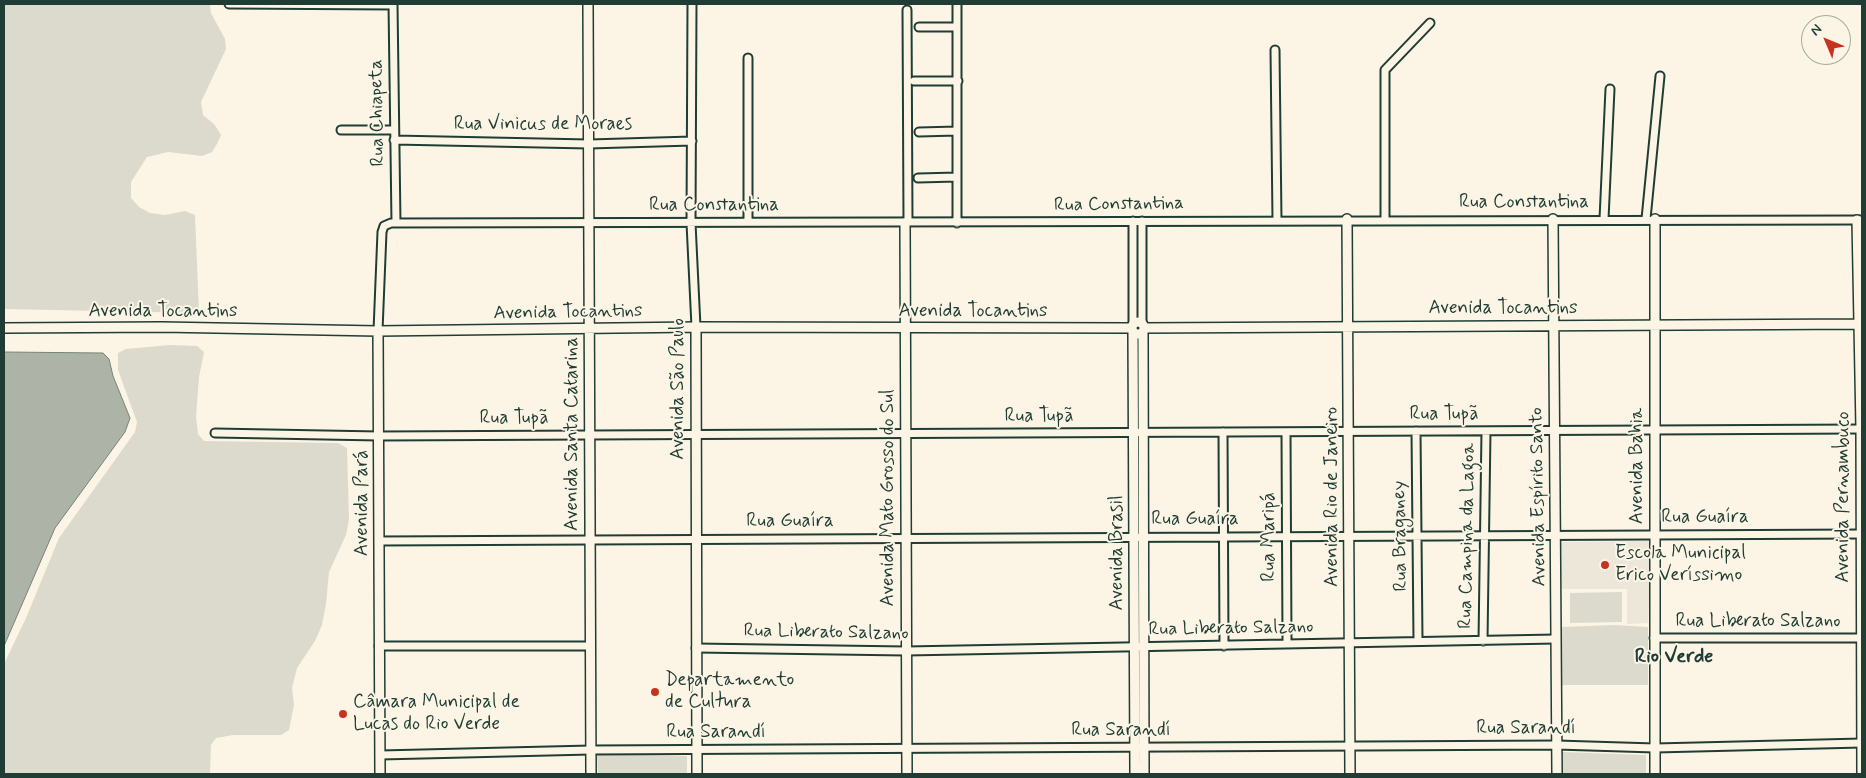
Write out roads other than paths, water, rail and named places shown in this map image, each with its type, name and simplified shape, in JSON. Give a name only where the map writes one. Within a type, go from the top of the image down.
[{"type":"street","points":[[229,4],[393,4]]},
{"type":"street","name":"Rua Chiapeta","points":[[393,4],[396,222]]},
{"type":"street","name":"Avenida Santa Catarina","points":[[588,4],[589,646],[591,774]]},
{"type":"street","name":"Avenida São Paulo","points":[[692,4],[691,223],[696,327],[697,774]]},
{"type":"street","points":[[957,4],[958,223]]},
{"type":"street","points":[[907,10],[907,222]]},
{"type":"street","points":[[1385,219],[1384,70],[1430,23]]},
{"type":"street","points":[[918,27],[957,26]]},
{"type":"street","points":[[1275,50],[1278,220]]},
{"type":"street","points":[[748,58],[748,222]]},
{"type":"street","points":[[1650,219],[1660,76]]},
{"type":"street","points":[[914,81],[958,81]]},
{"type":"street","points":[[1604,219],[1610,89]]},
{"type":"street","points":[[341,130],[394,130]]},
{"type":"street","points":[[919,132],[958,131]]},
{"type":"street","name":"Rua Vinicus de Moraes","points":[[394,140],[589,144],[692,141]]},
{"type":"street","points":[[918,178],[957,177]]},
{"type":"street","name":"Rua Constantina","points":[[396,222],[958,223],[1347,219],[1860,220]]},
{"type":"street","name":"Avenida Rio de Janeiro","points":[[1347,219],[1350,774]]},
{"type":"street","name":"Avenida Espírito Santo","points":[[1553,219],[1552,325],[1557,774]]},
{"type":"street","name":"Avenida Bahia","points":[[1650,219],[1655,430],[1655,774]]},
{"type":"street","name":"Avenida Pernambuco","points":[[1860,220],[1862,774]]},
{"type":"street","name":"Avenida Brasil","points":[[1133,221],[1138,328],[1139,432],[1134,647],[1139,747],[1144,774]]},
{"type":"street","name":"Avenida Brasil","points":[[1138,328],[1142,221]]},
{"type":"street","name":"Avenida Pará","points":[[380,774],[378,331],[382,232],[386,225],[396,222]]},
{"type":"street","name":"Avenida Mato Grosso do Sul","points":[[907,222],[904,329],[907,774]]},
{"type":"street","name":"Avenida Tocantins","points":[[4,328],[162,327],[378,331],[696,327],[904,329],[1349,325],[1860,324]]},
{"type":"street","name":"Rua Tupã","points":[[215,433],[379,436],[1554,432],[1862,429]]},
{"type":"street","name":"Rua Braganey","points":[[1416,431],[1418,640]]},
{"type":"street","name":"Rua Campina da Lagoa","points":[[1483,641],[1486,431]]},
{"type":"street","points":[[1223,432],[1224,646]]},
{"type":"street","name":"Rua Maripá","points":[[1286,432],[1287,643]]},
{"type":"street","name":"Rua Guaíra","points":[[379,541],[1861,534]]},
{"type":"street","name":"Avenida Brasil","points":[[1135,774],[1139,747],[1144,647],[1138,537]]},
{"type":"street","name":"Rua Liberato Salzano","points":[[1654,638],[1861,638]]},
{"type":"street","name":"Rua Liberato Salzano","points":[[696,648],[906,650],[1556,639]]},
{"type":"street","points":[[379,646],[589,646]]},
{"type":"street","name":"Rua Sarandí","points":[[380,755],[591,750],[906,748],[1557,745],[1655,748],[1862,743]]},
{"type":"place","name":"Escola Municipal Erico Veríssimo","points":[[1605,565]]},
{"type":"place","name":"Departamento de Cultura","points":[[655,692]]},
{"type":"place","name":"Câmara Municipal de Lucas do Rio Verde","points":[[343,714]]},
{"type":"district","name":"Rio Verde","points":[[1674,658]]}]
